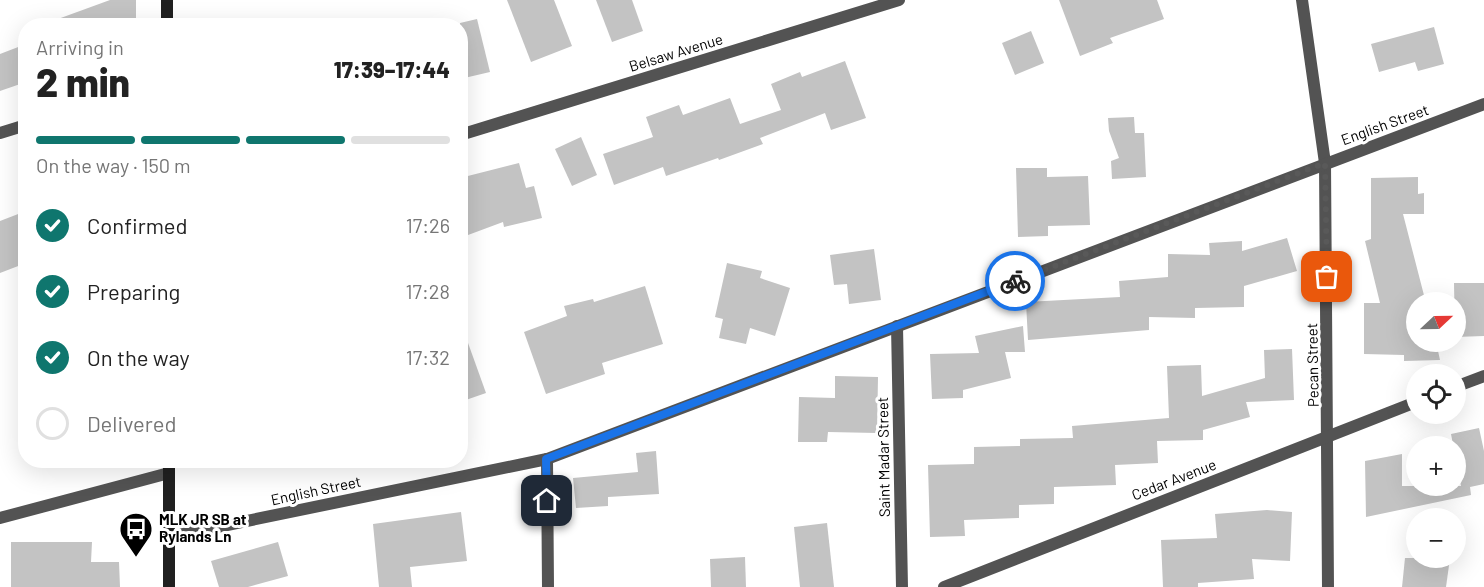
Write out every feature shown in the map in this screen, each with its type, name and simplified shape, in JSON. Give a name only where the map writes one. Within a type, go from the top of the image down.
[{"type":"main road","points":[[167,0],[167,18]]},
{"type":"main road","points":[[169,468],[169,587]]},
{"type":"street","name":"Belsaw Avenue","points":[[468,133],[899,0]]},
{"type":"street","name":"Pecan Street","points":[[1302,0],[1325,163],[1329,435],[1328,587]]},
{"type":"street","name":"English Street","points":[[169,537],[546,459],[1484,104]]},
{"type":"street","points":[[0,133],[18,127]]},
{"type":"street","name":"Saint Madar Street","points":[[897,326],[902,587]]},
{"type":"street","points":[[1466,383],[1484,376]]},
{"type":"street","name":"Cedar Avenue","points":[[944,587],[1406,406]]},
{"type":"street","points":[[546,459],[548,587]]},
{"type":"street","points":[[0,518],[166,468]]},
{"type":"building","points":[[110,0],[136,0],[136,18],[61,18]]},
{"type":"building","points":[[507,0],[554,0],[572,46],[531,62]]},
{"type":"building","points":[[596,0],[632,0],[643,31],[612,42]]},
{"type":"building","points":[[1059,0],[1157,0],[1164,19],[1110,38],[1113,43],[1080,56]]},
{"type":"building","points":[[477,19],[490,72],[468,77],[468,21]]},
{"type":"building","points":[[1434,27],[1444,64],[1418,71],[1415,62],[1379,72],[1371,44]]},
{"type":"building","points":[[1031,31],[1044,63],[1015,75],[1002,43]]},
{"type":"building","points":[[18,47],[18,85],[0,91],[0,54]]},
{"type":"building","points":[[845,61],[866,118],[831,130],[825,113],[760,138],[763,144],[719,160],[718,158],[666,176],[663,167],[614,185],[603,154],[653,137],[646,117],[679,105],[683,115],[730,98],[740,124],[781,110],[771,84],[800,72],[802,77]]},
{"type":"building","points":[[1134,117],[1135,133],[1144,133],[1146,177],[1112,179],[1111,161],[1119,158],[1109,131],[1108,118]]},
{"type":"building","points":[[581,137],[597,175],[572,186],[555,149]]},
{"type":"building","points":[[519,163],[526,188],[534,186],[542,218],[504,227],[503,222],[468,235],[468,176]]},
{"type":"building","points":[[1016,168],[1047,168],[1047,177],[1088,176],[1090,225],[1048,226],[1048,236],[1018,237]]},
{"type":"building","points":[[1418,177],[1418,194],[1424,193],[1424,214],[1403,214],[1423,292],[1406,292],[1406,352],[1438,352],[1440,360],[1404,361],[1404,355],[1364,354],[1364,303],[1380,303],[1365,241],[1371,239],[1371,178]]},
{"type":"building","points":[[18,214],[18,266],[0,273],[0,221]]},
{"type":"building","points":[[1287,238],[1297,271],[1244,286],[1244,307],[1195,308],[1195,318],[1149,317],[1149,330],[1028,340],[1026,302],[1120,297],[1119,281],[1168,277],[1168,254],[1210,255],[1209,243],[1242,241],[1242,251]]},
{"type":"building","points":[[874,249],[881,300],[849,304],[847,284],[834,285],[830,255]]},
{"type":"building","points":[[727,263],[762,271],[760,278],[790,288],[775,336],[750,328],[746,344],[719,338],[723,319],[715,317]]},
{"type":"building","points":[[1454,283],[1484,283],[1484,336],[1466,337],[1466,292],[1454,292]]},
{"type":"building","points":[[645,286],[663,344],[602,363],[605,374],[546,394],[524,332],[567,316],[564,306],[593,299],[594,302]]},
{"type":"building","points":[[1023,326],[1025,352],[1005,352],[1011,378],[963,390],[963,398],[932,399],[930,354],[979,353],[975,336]]},
{"type":"building","points":[[468,343],[486,393],[468,399]]},
{"type":"building","points":[[1292,349],[1294,400],[1246,402],[1250,417],[1203,430],[1203,440],[1157,441],[1158,463],[1115,465],[1116,485],[1054,487],[1054,504],[1019,505],[1019,518],[964,520],[965,536],[930,537],[928,465],[974,464],[974,447],[1020,446],[1020,439],[1073,438],[1072,426],[1169,418],[1167,366],[1201,365],[1202,396],[1265,378],[1264,350]]},
{"type":"building","points":[[835,376],[878,377],[877,433],[828,432],[827,442],[798,442],[799,397],[835,398]]},
{"type":"building","points":[[1479,428],[1484,451],[1484,484],[1470,487],[1471,495],[1366,517],[1365,461],[1402,454],[1402,486],[1406,486],[1406,496],[1466,496],[1466,436],[1451,436],[1451,434]]},
{"type":"building","points":[[656,451],[659,494],[608,497],[608,506],[576,508],[573,478],[638,472],[636,453]]},
{"type":"building","points":[[1267,510],[1292,512],[1290,561],[1252,559],[1254,579],[1198,583],[1198,587],[1163,587],[1161,540],[1217,538],[1215,514]]},
{"type":"building","points":[[461,512],[467,561],[410,567],[412,587],[379,587],[373,524]]},
{"type":"building","points":[[827,523],[834,587],[800,587],[794,527]]},
{"type":"building","points":[[11,542],[92,542],[91,562],[119,562],[120,587],[11,587]]},
{"type":"building","points":[[278,542],[288,576],[248,587],[219,587],[211,561]]},
{"type":"building","points":[[745,557],[746,587],[711,587],[710,559]]},
{"type":"building","points":[[1405,558],[1406,568],[1449,568],[1446,587],[1402,587]]},
{"type":"way so far","points":[[1015,281],[1325,163],[1327,277]]},
{"type":"place","name":"MLK JR SB at Rylands Ln","points":[[136,558]]},
{"type":"route","points":[[547,501],[546,459],[1015,281]]}]
